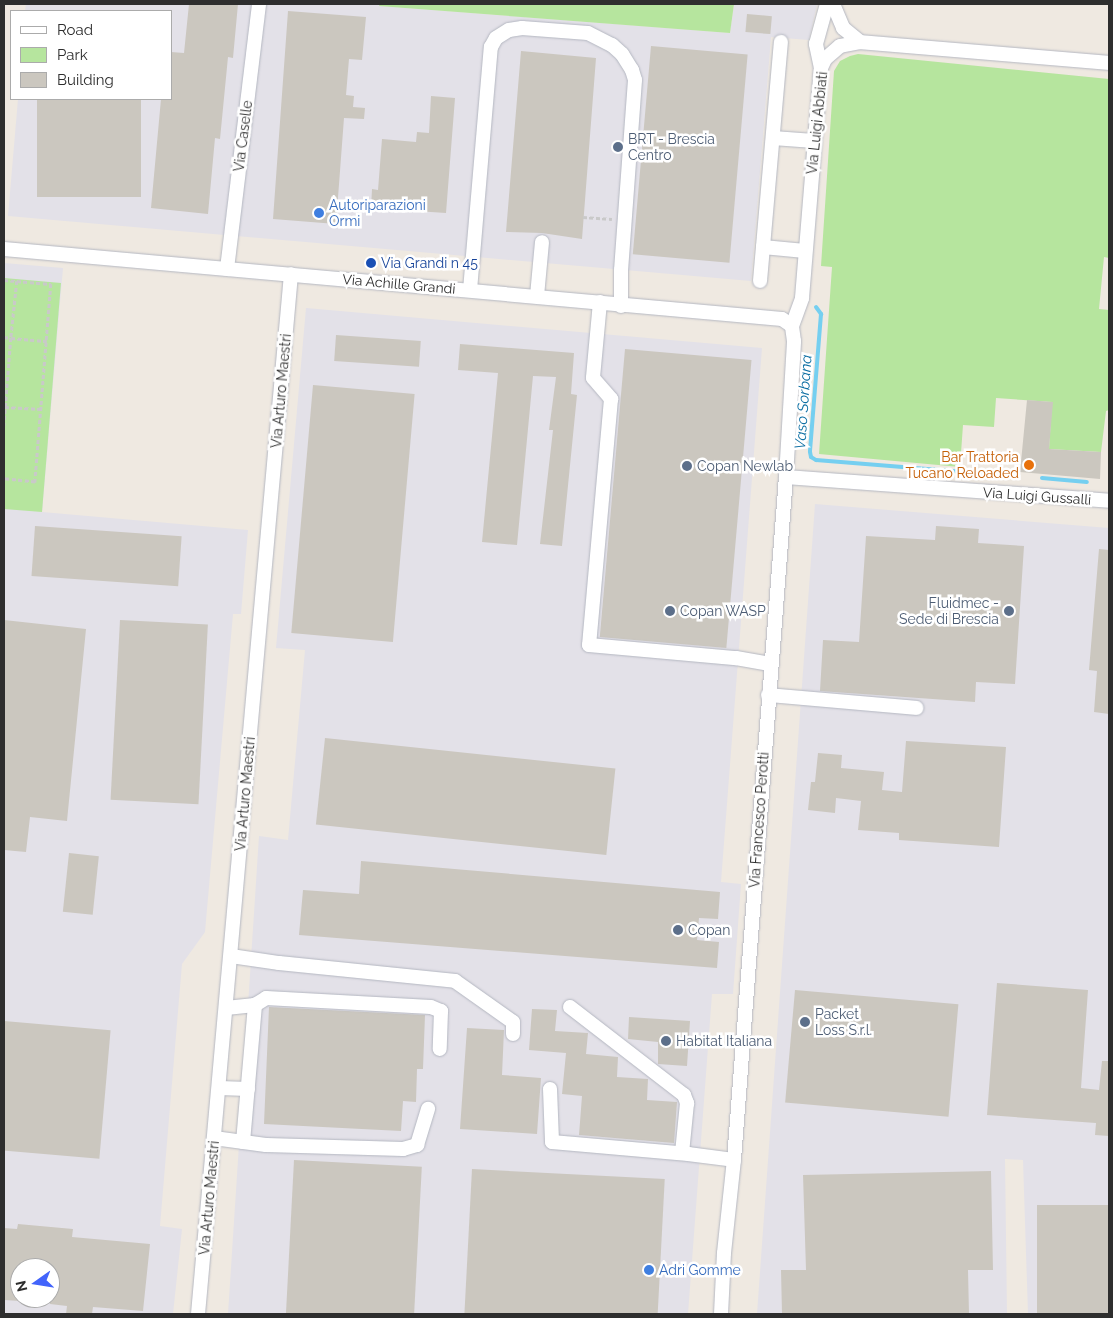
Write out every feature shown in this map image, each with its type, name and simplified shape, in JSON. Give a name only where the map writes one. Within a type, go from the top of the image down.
[{"type":"street","name":"Via Caselle","points":[[227,269],[259,4]]},
{"type":"street","points":[[821,68],[816,44],[827,4]]},
{"type":"street","points":[[833,4],[843,28],[860,42]]},
{"type":"street","points":[[470,290],[491,46],[496,38],[508,30],[522,28],[588,33],[617,49],[632,70],[635,80],[621,306]]},
{"type":"street","points":[[760,281],[781,42]]},
{"type":"street","name":"Via Luigi Abbiati","points":[[792,326],[802,298],[821,68],[828,56],[840,46],[860,42],[1109,63]]},
{"type":"street","points":[[772,138],[814,141]]},
{"type":"street","points":[[537,296],[542,242]]},
{"type":"street","points":[[763,247],[806,251]]},
{"type":"street","name":"Via Achille Grandi","points":[[4,249],[782,319],[792,326]]},
{"type":"street","name":"Via Arturo Maestri","points":[[198,1314],[291,274]]},
{"type":"street","points":[[600,302],[593,378],[611,399],[589,645],[736,658],[771,664]]},
{"type":"street","name":"Via Francesco Perotti","points":[[721,1314],[724,1253],[734,1160],[786,478],[794,341],[792,326]]},
{"type":"street","name":"Via Luigi Gussalli","points":[[786,478],[1109,501]]},
{"type":"street","points":[[768,695],[916,708]]},
{"type":"street","points":[[231,956],[279,964],[455,981],[513,1022],[514,1034]]},
{"type":"street","points":[[226,1008],[255,1005],[266,998],[431,1007],[441,1011],[440,1048]]},
{"type":"street","points":[[243,1142],[255,1005]]},
{"type":"street","points":[[570,1007],[684,1095],[687,1103],[682,1153]]},
{"type":"street","points":[[219,1088],[248,1089]]},
{"type":"street","points":[[550,1089],[552,1142],[682,1153],[734,1160]]},
{"type":"street","points":[[214,1138],[266,1145],[403,1149],[417,1145],[428,1109]]},
{"type":"path","points":[[583,217],[625,220]]},
{"type":"path","points":[[4,280],[52,284],[35,482],[4,479]]},
{"type":"path","points":[[4,426],[17,282]]},
{"type":"path","points":[[4,337],[47,341]]},
{"type":"path","points":[[5,407],[41,409]]},
{"type":"shaded area","points":[[26,4],[379,4],[380,6],[730,33],[734,4],[817,4],[809,40],[771,37],[751,281],[8,216],[18,100],[172,100],[172,10],[25,10]]},
{"type":"shaded area","points":[[4,263],[63,268],[42,512],[248,530],[241,614],[233,614],[205,932],[182,964],[160,1226],[182,1229],[173,1314],[4,1314]]},
{"type":"shaded area","points":[[306,308],[762,348],[721,882],[741,884],[733,994],[712,994],[688,1314],[228,1314],[259,836],[288,840],[305,650],[276,648]]},
{"type":"shaded area","points":[[815,504],[1109,528],[1109,1314],[1028,1314],[1023,1160],[1005,1159],[1007,1314],[757,1314]]},
{"type":"green space","points":[[380,4],[734,4],[730,33],[379,6]]},
{"type":"green space","points":[[858,54],[1109,79],[1109,258],[1104,257],[1099,309],[1109,310],[1109,410],[1106,411],[1101,452],[1049,449],[1052,402],[996,398],[994,427],[963,425],[960,467],[819,454],[832,267],[821,266],[834,71],[840,61]]},
{"type":"green space","points":[[4,278],[61,283],[42,512],[4,509]]},
{"type":"building","points":[[189,4],[238,4],[233,58],[228,57],[220,139],[215,138],[208,214],[151,208],[161,100],[172,100],[172,52],[184,53]]},
{"type":"building","points":[[288,11],[366,17],[362,60],[349,59],[346,95],[354,96],[353,107],[365,108],[364,119],[344,118],[336,224],[273,219]]},
{"type":"building","points":[[747,14],[772,16],[770,34],[745,32]]},
{"type":"building","points":[[651,46],[748,54],[729,263],[633,254]]},
{"type":"building","points":[[521,51],[596,58],[582,239],[542,233],[506,232]]},
{"type":"building","points":[[431,96],[455,98],[446,213],[371,208],[372,189],[378,190],[382,139],[416,142],[417,132],[429,133]]},
{"type":"building","points":[[37,100],[141,100],[141,197],[37,197]]},
{"type":"building","points":[[336,335],[421,341],[419,367],[334,361]]},
{"type":"building","points":[[460,344],[574,353],[571,394],[577,395],[562,546],[540,544],[553,430],[549,430],[556,377],[533,376],[517,545],[482,542],[498,373],[458,370]]},
{"type":"building","points":[[625,349],[752,360],[726,648],[600,637]]},
{"type":"building","points":[[313,385],[415,394],[393,642],[291,633]]},
{"type":"building","points":[[1027,400],[1053,402],[1049,449],[1101,452],[1100,479],[1020,472]]},
{"type":"building","points":[[35,526],[182,536],[178,586],[32,576]]},
{"type":"building","points":[[936,526],[979,529],[978,543],[1024,546],[1015,684],[976,682],[975,702],[820,691],[823,640],[859,642],[866,536],[935,540]]},
{"type":"building","points":[[1099,549],[1109,550],[1109,714],[1094,712],[1097,671],[1089,670]]},
{"type":"building","points":[[4,620],[86,629],[67,821],[30,817],[26,852],[4,850]]},
{"type":"building","points":[[120,620],[208,625],[198,804],[111,800]]},
{"type":"building","points":[[325,738],[615,769],[606,855],[316,825]]},
{"type":"building","points":[[906,741],[1006,747],[999,847],[899,840],[899,833],[858,830],[861,801],[836,798],[835,813],[808,810],[811,782],[815,782],[818,753],[842,755],[841,768],[884,772],[882,790],[902,792]]},
{"type":"building","points":[[69,853],[99,856],[93,915],[63,912]]},
{"type":"building","points":[[361,861],[720,892],[718,919],[699,918],[697,940],[719,942],[717,968],[299,935],[303,890],[359,894]]},
{"type":"building","points":[[997,983],[1088,990],[1081,1088],[1099,1090],[1102,1061],[1109,1061],[1109,1136],[1095,1135],[1096,1123],[987,1115]]},
{"type":"building","points":[[795,990],[958,1004],[949,1117],[785,1103]]},
{"type":"building","points":[[269,1007],[425,1015],[423,1069],[417,1069],[416,1102],[403,1101],[401,1131],[264,1124]]},
{"type":"building","points":[[532,1009],[557,1010],[555,1031],[588,1033],[586,1054],[618,1057],[617,1077],[648,1079],[647,1100],[677,1102],[674,1143],[579,1135],[582,1096],[562,1094],[566,1053],[529,1050]]},
{"type":"building","name":"Habitat Italiana","points":[[629,1017],[690,1021],[687,1066],[658,1064],[658,1042],[628,1039]]},
{"type":"building","points":[[4,1021],[111,1030],[99,1159],[4,1150]]},
{"type":"building","points":[[467,1028],[504,1030],[502,1075],[541,1078],[537,1134],[460,1129]]},
{"type":"building","points":[[294,1160],[422,1167],[414,1314],[286,1314]]},
{"type":"building","points":[[472,1169],[665,1179],[658,1314],[464,1314]]},
{"type":"building","points":[[991,1171],[993,1270],[968,1270],[969,1314],[782,1314],[781,1270],[806,1270],[803,1175]]},
{"type":"building","points":[[1037,1205],[1109,1205],[1109,1314],[1037,1314]]},
{"type":"building","points":[[18,1224],[73,1229],[72,1237],[150,1244],[143,1311],[93,1307],[92,1314],[66,1314],[67,1306],[60,1305],[60,1258],[10,1258],[10,1300],[4,1300],[4,1228],[17,1229]]},
{"type":"waterway","name":"Vaso Sorbana","points":[[816,307],[821,314],[811,457],[816,460],[1004,475]]},
{"type":"waterway","name":"Vaso Sorbana","points":[[1042,478],[1087,482]]},
{"type":"place","name":"BRT - Brescia Centro","points":[[618,147]]},
{"type":"place","name":"Autoriparazioni Ormi","points":[[319,213]]},
{"type":"place","name":"Via Grandi n 45","points":[[371,263]]},
{"type":"place","name":"Bar Trattoria Tucano Reloaded","points":[[1029,465]]},
{"type":"place","name":"Copan Newlab","points":[[687,466]]},
{"type":"place","name":"Copan WASP","points":[[670,611]]},
{"type":"place","name":"Fluidmec - Sede di Brescia","points":[[1009,611]]},
{"type":"place","name":"Copan","points":[[678,930]]},
{"type":"place","name":"Packet Loss S.r.l.","points":[[805,1022]]},
{"type":"place","name":"Habitat Italiana","points":[[666,1041]]},
{"type":"place","name":"Adri Gomme","points":[[649,1270]]}]
